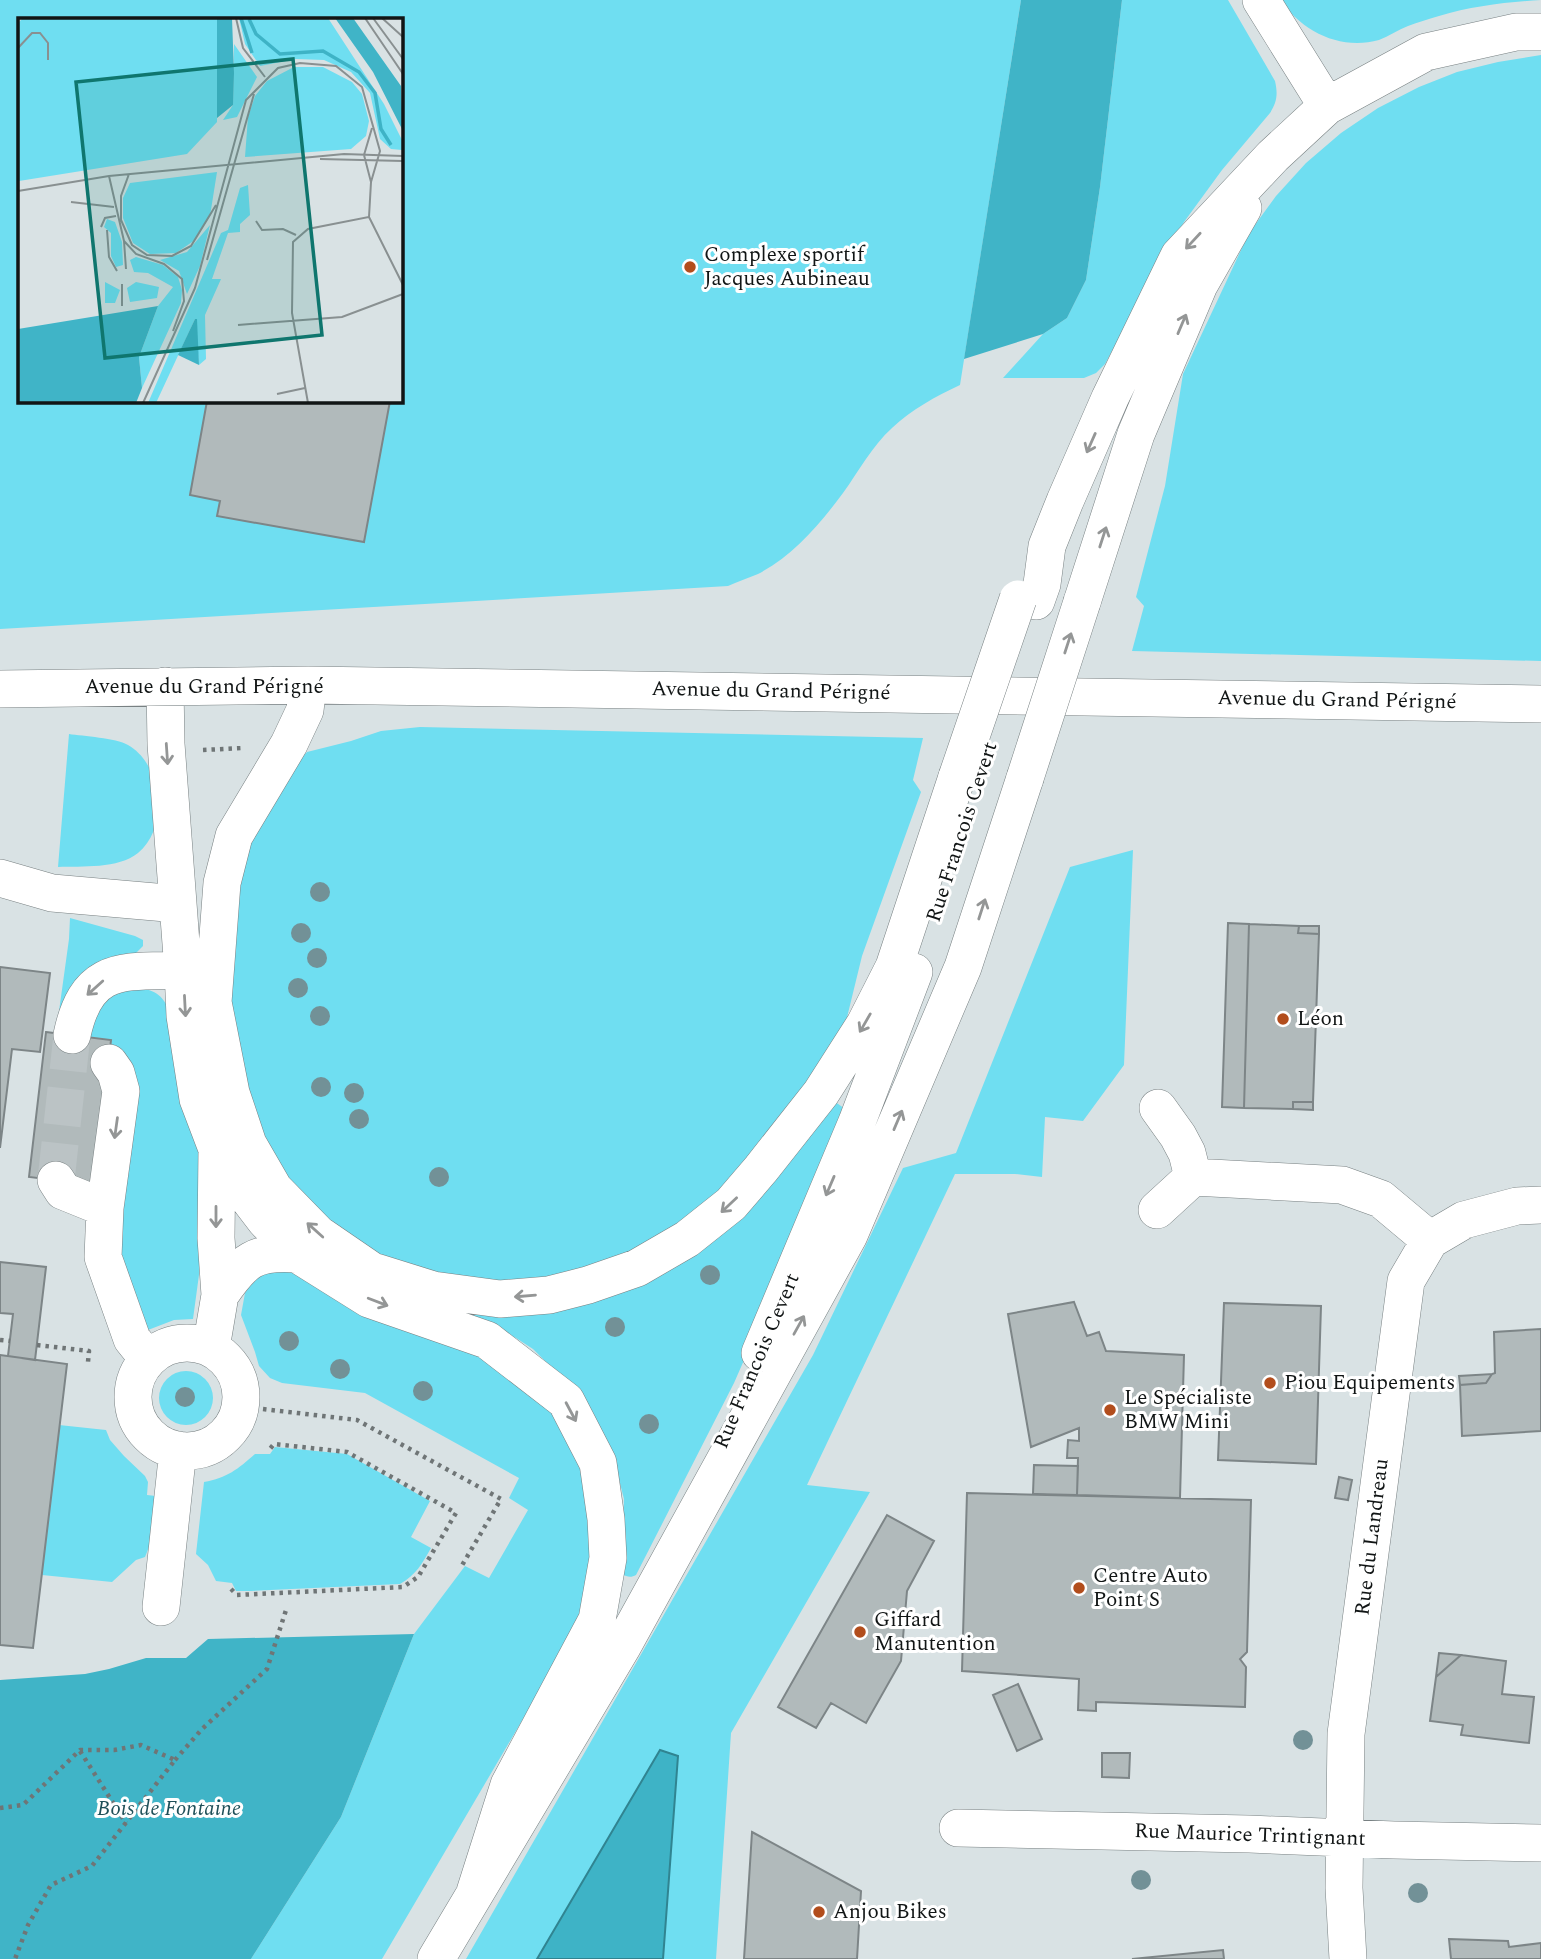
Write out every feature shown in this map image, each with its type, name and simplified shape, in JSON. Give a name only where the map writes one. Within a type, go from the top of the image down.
[{"type":"street","points":[[1261,0],[1327,106]]},
{"type":"street","name":"Rue Francois Cevert","points":[[683,1535],[862,1110],[936,915],[968,777],[1027,600],[1023,583],[1047,546],[1110,398],[1179,256],[1273,156],[1327,106],[1426,52],[1516,32],[1541,32]]},
{"type":"street","name":"Rue Francois Cevert","points":[[436,1959],[622,1647],[849,1235],[963,967],[1136,434],[1199,285],[1273,156]]},
{"type":"street","points":[[308,685],[305,710],[289,744],[234,836],[222,883],[213,1002],[231,1093],[248,1144],[274,1189],[318,1234],[372,1271],[433,1290],[499,1298],[549,1295],[588,1285],[637,1268],[687,1239],[731,1205],[821,1093],[865,1024],[894,967],[968,777]]},
{"type":"street","name":"Avenue du Grand Périgné","points":[[0,689],[308,685],[1541,704]]},
{"type":"street","points":[[165,686],[166,744],[185,1016],[198,1099],[217,1149],[239,1186],[265,1220],[297,1254],[369,1299],[487,1340],[566,1401],[598,1463],[606,1518],[608,1558],[597,1620],[509,1785],[475,1892]]},
{"type":"street","points":[[0,878],[52,893],[178,904]]},
{"type":"street","points":[[72,1035],[83,999],[104,979],[119,973],[183,970]]},
{"type":"street","points":[[108,1063],[116,1073],[121,1091],[105,1208],[103,1257],[132,1339],[148,1359]]},
{"type":"street","points":[[1158,1108],[1187,1153],[1193,1177]]},
{"type":"street","points":[[211,1348],[220,1295],[216,1238],[217,1149]]},
{"type":"street","points":[[1157,1210],[1193,1177],[1342,1185],[1381,1199],[1430,1240]]},
{"type":"street","points":[[56,1180],[63,1191],[105,1208]]},
{"type":"street","name":"Rue du Landreau","points":[[1348,1959],[1344,1888],[1346,1734],[1406,1281],[1430,1240],[1464,1220],[1517,1206],[1541,1205]]},
{"type":"street","points":[[220,1295],[237,1269],[252,1260],[267,1254],[297,1254]]},
{"type":"street","points":[[195,1343],[211,1348],[225,1358],[235,1371],[241,1388],[241,1405],[236,1421],[226,1436],[212,1446],[195,1451],[178,1451],[163,1446],[150,1437],[134,1411],[132,1395],[135,1382],[148,1359],[161,1349],[177,1344],[195,1343]]},
{"type":"street","points":[[161,1607],[178,1451]]},
{"type":"street","name":"Rue Maurice Trintignant","points":[[958,1828],[1541,1843]]},
{"type":"path","points":[[195,750],[245,748]]},
{"type":"path","points":[[0,1340],[10,1341]]},
{"type":"path","points":[[37,1345],[89,1351],[88,1362]]},
{"type":"path","points":[[263,1409],[357,1420],[501,1499],[461,1567]]},
{"type":"path","points":[[232,1589],[237,1595],[403,1587],[418,1577],[456,1513],[347,1452],[274,1444],[269,1450]]},
{"type":"path","points":[[15,1959],[28,1925],[51,1885],[92,1866],[202,1729],[267,1669],[287,1607]]},
{"type":"path","points":[[0,1808],[23,1805],[79,1750],[114,1750],[141,1745],[175,1760]]},
{"type":"path","points":[[79,1750],[126,1823]]},
{"type":"shaded area","name":"Complexe sportif Jacques Aubineau","points":[[0,0],[1021,0],[960,385],[924,404],[892,428],[815,528],[794,549],[771,567],[728,586],[0,629]]},
{"type":"shaded area","points":[[1122,0],[1228,0],[1275,81],[1275,101],[1270,113],[1222,170],[1184,222],[1105,364],[1096,373],[1084,378],[1003,378],[1043,334],[1067,318],[1086,280]]},
{"type":"shaded area","points":[[1280,0],[1541,0],[1464,10],[1412,25],[1379,40],[1350,43],[1323,36],[1311,29],[1299,21]]},
{"type":"shaded area","points":[[1541,55],[1541,661],[1132,651],[1144,606],[1136,597],[1165,486],[1183,374],[1249,233],[1276,196],[1306,163],[1341,133],[1378,108],[1419,87],[1457,72]]},
{"type":"shaded area","points":[[420,727],[923,738],[913,780],[921,792],[862,956],[841,1042],[716,1201],[636,1256],[506,1287],[395,1263],[334,1228],[284,1174],[265,1142],[239,1073],[231,993],[243,850],[293,767],[307,752],[381,731]]},
{"type":"shaded area","points":[[69,734],[108,739],[128,745],[140,754],[148,766],[158,796],[155,828],[148,842],[130,858],[100,866],[58,867]]},
{"type":"shaded area","points":[[1133,850],[1124,1065],[1083,1121],[1045,1117],[1042,1177],[955,1174],[807,1485],[870,1492],[731,1733],[716,1959],[663,1959],[678,1757],[660,1750],[537,1959],[466,1959],[813,1355],[903,1168],[956,1153],[1070,867]]},
{"type":"shaded area","points":[[70,918],[135,936],[143,940],[143,946],[56,1033],[69,939]]},
{"type":"shaded area","points":[[133,986],[156,994],[171,1013],[200,1134],[201,1260],[193,1319],[174,1320],[148,1330],[119,1272],[111,1040],[90,1037],[102,996]]},
{"type":"shaded area","points":[[834,1101],[852,1114],[734,1383],[636,1575],[626,1576],[622,1574],[624,1499],[615,1464],[563,1379],[533,1349],[516,1338],[460,1314],[534,1311],[775,1181]]},
{"type":"shaded area","points":[[274,1271],[291,1272],[478,1350],[550,1409],[571,1447],[588,1489],[594,1537],[587,1590],[574,1632],[382,1959],[251,1959],[341,1817],[414,1634],[465,1566],[489,1578],[528,1510],[509,1498],[519,1478],[365,1393],[282,1383],[270,1378],[259,1366],[241,1315],[245,1293],[257,1277]]},
{"type":"shaded area","points":[[186,1371],[205,1379],[213,1398],[205,1417],[186,1425],[167,1417],[159,1398],[167,1379]]},
{"type":"shaded area","points":[[59,1425],[106,1430],[110,1440],[145,1476],[148,1482],[147,1495],[156,1496],[149,1547],[145,1557],[136,1560],[112,1582],[42,1575]]},
{"type":"shaded area","points":[[275,1447],[347,1454],[430,1501],[411,1537],[431,1548],[414,1573],[400,1584],[251,1591],[236,1591],[232,1583],[216,1581],[208,1565],[196,1554],[204,1482],[232,1472],[255,1454],[270,1454]]},
{"type":"shaded area","points":[[660,1750],[678,1756],[663,1959],[537,1959]]},
{"type":"green space","points":[[1021,0],[1122,0],[1086,280],[1067,318],[1043,334],[964,359]]},
{"type":"green space","name":"Bois de Fontaine","points":[[414,1634],[341,1817],[251,1959],[0,1959],[0,1680],[85,1674],[146,1658],[186,1658],[208,1639]]},
{"type":"building","points":[[207,402],[390,402],[364,542],[217,516],[220,501],[190,495]]},
{"type":"building","points":[[1228,923],[1249,924],[1244,1108],[1222,1107]]},
{"type":"building","points":[[1249,924],[1299,926],[1298,933],[1319,934],[1313,1102],[1293,1102],[1293,1109],[1244,1108]]},
{"type":"building","points":[[1299,926],[1319,926],[1319,934],[1298,933]]},
{"type":"building","points":[[0,967],[50,973],[40,1052],[12,1049],[0,1148]]},
{"type":"building","points":[[46,1032],[111,1040],[94,1185],[29,1177]]},
{"type":"building","points":[[1293,1102],[1313,1102],[1313,1110],[1293,1109]]},
{"type":"building","points":[[0,1262],[46,1267],[35,1360],[8,1356],[13,1314],[0,1313]]},
{"type":"building","points":[[1074,1302],[1087,1336],[1099,1332],[1106,1351],[1184,1355],[1180,1498],[1077,1495],[1078,1458],[1067,1458],[1068,1440],[1079,1441],[1079,1428],[1031,1447],[1008,1314]]},
{"type":"building","name":"Piou Equipements","points":[[1224,1303],[1321,1306],[1316,1464],[1218,1460]]},
{"type":"building","points":[[1541,1329],[1541,1431],[1462,1436],[1460,1385],[1486,1383],[1495,1373],[1494,1332]]},
{"type":"building","points":[[0,1355],[67,1364],[33,1648],[0,1645]]},
{"type":"building","points":[[1492,1374],[1486,1383],[1460,1385],[1459,1376]]},
{"type":"building","points":[[1034,1465],[1078,1466],[1077,1495],[1033,1494]]},
{"type":"building","points":[[1339,1477],[1352,1480],[1348,1500],[1335,1498]]},
{"type":"building","points":[[967,1493],[1251,1500],[1247,1652],[1240,1659],[1246,1667],[1245,1707],[1096,1702],[1096,1711],[1078,1710],[1079,1679],[962,1671]]},
{"type":"building","points":[[887,1515],[934,1541],[907,1591],[901,1661],[866,1723],[831,1703],[816,1728],[778,1707]]},
{"type":"building","points":[[1439,1653],[1461,1655],[1436,1677]]},
{"type":"building","points":[[1461,1655],[1506,1661],[1502,1694],[1534,1697],[1529,1743],[1461,1735],[1463,1725],[1430,1721],[1436,1677]]},
{"type":"building","points":[[1018,1684],[1042,1739],[1017,1751],[993,1695]]},
{"type":"building","points":[[1102,1753],[1130,1753],[1129,1778],[1102,1777]]},
{"type":"building","points":[[752,1832],[861,1891],[857,1959],[744,1959]]},
{"type":"building","points":[[1449,1939],[1508,1941],[1509,1947],[1541,1943],[1541,1959],[1451,1959]]},
{"type":"building","points":[[1223,1950],[1224,1959],[1132,1959]]},
{"type":"tunnel","points":[[56,1180],[72,1035]]},
{"type":"place","name":"Complexe sportif Jacques Aubineau","points":[[690,267]]},
{"type":"place","name":"Léon","points":[[1283,1019]]},
{"type":"place","name":"Piou Equipements","points":[[1270,1383]]},
{"type":"place","name":"Le Spécialiste BMW Mini","points":[[1110,1410]]},
{"type":"place","name":"Centre Auto Point S","points":[[1079,1588]]},
{"type":"place","name":"Giffard Manutention","points":[[860,1632]]},
{"type":"place","name":"Anjou Bikes","points":[[819,1912]]}]
